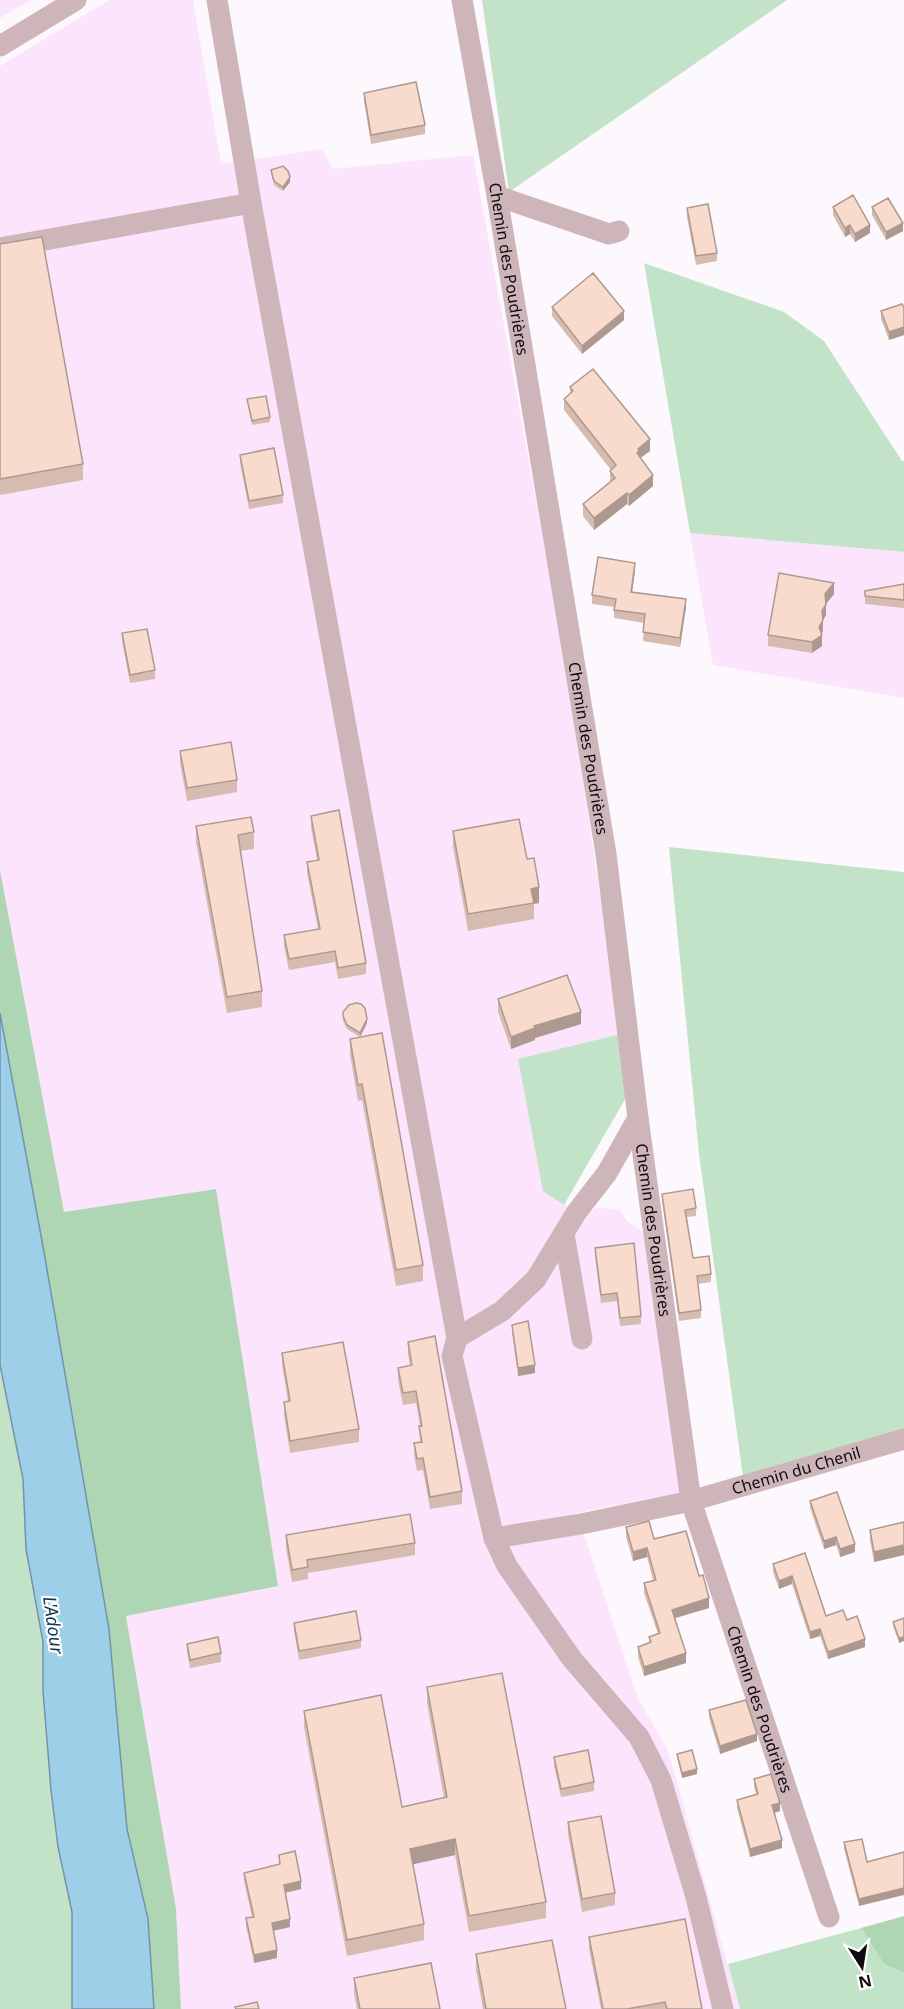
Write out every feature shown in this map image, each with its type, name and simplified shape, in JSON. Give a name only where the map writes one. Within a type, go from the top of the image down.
[{"type":"street","points":[[0,46],[76,0]]},
{"type":"street","points":[[217,0],[251,203],[457,1338],[452,1356],[494,1538],[507,1566],[572,1659],[639,1737],[661,1780],[696,1897],[723,2009]]},
{"type":"street","name":"Chemin des Poudrières","points":[[462,0],[497,196],[606,854],[638,1118],[691,1502],[829,1917]]},
{"type":"street","points":[[497,196],[609,234],[619,231]]},
{"type":"street","points":[[0,248],[251,203]]},
{"type":"street","points":[[457,1338],[502,1311],[536,1279],[576,1213],[607,1173],[638,1118]]},
{"type":"street","points":[[564,1234],[582,1339]]},
{"type":"street","name":"Chemin du Chenil","points":[[691,1502],[904,1439]]},
{"type":"street","points":[[494,1538],[581,1524],[691,1502]]},
{"type":"shaded area","points":[[0,0],[31,0],[0,18]]},
{"type":"shaded area","points":[[109,0],[193,0],[221,164],[322,149],[333,169],[473,155],[562,642],[621,1034],[518,1060],[544,1191],[585,1218],[596,1208],[619,1209],[628,1222],[644,1232],[681,1492],[577,1513],[638,1699],[668,1750],[740,2009],[181,2009],[176,1909],[126,1616],[278,1586],[215,1189],[64,1213],[0,870],[0,66]]},
{"type":"shaded area","points":[[690,533],[904,552],[904,698],[713,665]]},
{"type":"green space","points":[[482,0],[787,0],[509,192]]},
{"type":"green space","points":[[644,263],[784,312],[824,341],[904,461],[904,552],[690,533]]},
{"type":"green space","points":[[669,847],[904,872],[904,1430],[743,1477],[699,1154]]},
{"type":"green space","points":[[0,870],[64,1212],[216,1189],[278,1586],[126,1616],[176,1909],[181,2009],[154,2009],[148,1919],[127,1829],[109,1629],[0,1013]]},
{"type":"green space","points":[[621,1034],[628,1094],[564,1205],[543,1191],[518,1059]]},
{"type":"green space","points":[[0,1365],[23,1479],[26,1549],[43,1642],[43,1691],[51,1790],[58,1847],[72,1912],[72,2009],[0,2009]]},
{"type":"green space","points":[[904,1916],[904,1973],[884,1964],[861,1928]]},
{"type":"green space","points":[[861,1928],[884,1964],[904,1973],[904,2009],[740,2009],[728,1964]]},
{"type":"water","name":"L'Adour","points":[[0,1013],[109,1629],[127,1829],[148,1919],[154,2009],[72,2009],[72,1912],[58,1847],[51,1790],[43,1691],[43,1642],[26,1549],[23,1479],[0,1365]]},
{"type":"building","points":[[416,82],[425,125],[371,135],[364,93]]},
{"type":"building","points":[[283,166],[290,177],[283,187],[274,181],[271,170]]},
{"type":"building","points":[[853,195],[870,225],[855,234],[850,225],[845,228],[833,207]]},
{"type":"building","points":[[888,198],[903,223],[886,232],[872,207]]},
{"type":"building","points":[[708,204],[717,253],[696,256],[687,208]]},
{"type":"building","points":[[42,237],[83,464],[0,479],[0,244]]},
{"type":"building","points":[[593,273],[624,311],[582,346],[552,307]]},
{"type":"building","points":[[902,304],[904,327],[889,332],[881,311]]},
{"type":"building","points":[[593,369],[650,439],[638,449],[637,453],[653,475],[629,495],[627,493],[594,518],[583,504],[615,478],[610,471],[616,465],[564,399],[573,391],[570,387]]},
{"type":"building","points":[[266,396],[270,417],[252,421],[247,399]]},
{"type":"building","points":[[274,448],[283,495],[249,501],[240,455]]},
{"type":"building","points":[[598,557],[635,563],[631,592],[686,599],[680,638],[643,632],[645,614],[614,610],[616,599],[592,595]]},
{"type":"building","points":[[779,573],[834,583],[825,594],[826,604],[819,627],[822,635],[812,642],[768,635]]},
{"type":"building","points":[[904,584],[904,600],[865,596],[865,591]]},
{"type":"building","points":[[147,629],[155,670],[130,675],[122,633]]},
{"type":"building","points":[[231,742],[237,780],[187,788],[180,751]]},
{"type":"building","points":[[339,810],[366,963],[338,968],[335,951],[289,959],[284,935],[320,929],[307,862],[319,860],[311,816]]},
{"type":"building","points":[[251,817],[254,832],[238,835],[262,991],[227,997],[196,826]]},
{"type":"building","points":[[519,819],[527,859],[534,858],[539,887],[531,889],[534,903],[468,914],[453,831]]},
{"type":"building","points":[[567,975],[581,1012],[534,1026],[535,1028],[511,1037],[498,999]]},
{"type":"building","points":[[356,1003],[365,1008],[367,1019],[360,1033],[347,1025],[343,1016],[343,1012],[349,1005]]},
{"type":"building","points":[[382,1033],[423,1265],[396,1270],[362,1084],[358,1085],[350,1039]]},
{"type":"building","points":[[693,1189],[696,1208],[685,1210],[693,1258],[709,1256],[711,1274],[697,1276],[701,1310],[679,1313],[662,1194]]},
{"type":"building","points":[[634,1243],[641,1316],[620,1318],[617,1293],[601,1295],[595,1248]]},
{"type":"building","points":[[528,1321],[535,1365],[518,1368],[512,1325]]},
{"type":"building","points":[[435,1336],[462,1491],[430,1497],[423,1458],[417,1459],[414,1443],[422,1442],[419,1426],[422,1426],[416,1391],[403,1393],[398,1368],[412,1365],[408,1342]]},
{"type":"building","points":[[343,1342],[359,1429],[290,1441],[284,1402],[290,1401],[282,1353]]},
{"type":"building","points":[[837,1492],[855,1544],[840,1549],[836,1537],[824,1541],[810,1501]]},
{"type":"building","points":[[410,1514],[415,1543],[307,1560],[308,1567],[292,1570],[286,1535]]},
{"type":"building","points":[[649,1521],[654,1539],[686,1531],[699,1576],[703,1575],[709,1598],[672,1610],[686,1653],[644,1667],[638,1647],[651,1642],[649,1637],[660,1633],[644,1583],[656,1580],[647,1548],[633,1552],[626,1527]]},
{"type":"building","points":[[904,1522],[904,1545],[874,1552],[870,1530]]},
{"type":"building","points":[[805,1553],[826,1616],[843,1610],[847,1620],[857,1616],[865,1639],[828,1652],[820,1629],[810,1632],[792,1576],[779,1581],[773,1564]]},
{"type":"building","points":[[356,1611],[361,1640],[299,1651],[294,1623]]},
{"type":"building","points":[[904,1618],[904,1637],[899,1638],[893,1622]]},
{"type":"building","points":[[218,1637],[221,1653],[190,1660],[187,1644]]},
{"type":"building","points":[[502,1673],[546,1902],[469,1916],[455,1839],[410,1849],[424,1924],[347,1940],[304,1711],[381,1695],[402,1807],[447,1797],[427,1687]]},
{"type":"building","points":[[746,1700],[757,1734],[720,1746],[709,1710]]},
{"type":"building","points":[[588,1750],[594,1782],[561,1789],[554,1757]]},
{"type":"building","points":[[692,1750],[697,1769],[682,1773],[677,1754]]},
{"type":"building","points":[[771,1774],[780,1803],[772,1805],[782,1840],[750,1849],[737,1800],[758,1794],[754,1779]]},
{"type":"building","points":[[601,1816],[615,1893],[582,1899],[568,1822]]},
{"type":"building","points":[[862,1839],[867,1862],[904,1852],[904,1888],[859,1899],[844,1842]]},
{"type":"building","points":[[295,1851],[301,1881],[284,1885],[290,1919],[272,1923],[277,1950],[254,1955],[246,1918],[254,1917],[244,1873],[280,1864],[279,1855]]},
{"type":"building","points":[[685,1919],[702,2009],[667,2009],[665,2002],[627,2009],[603,2009],[589,1937]]},
{"type":"building","points":[[552,1940],[566,2009],[486,2009],[476,1954]]},
{"type":"building","points":[[431,1963],[440,2009],[360,2009],[354,1978]]},
{"type":"building","points":[[257,2002],[259,2009],[236,2009],[235,2007]]}]
